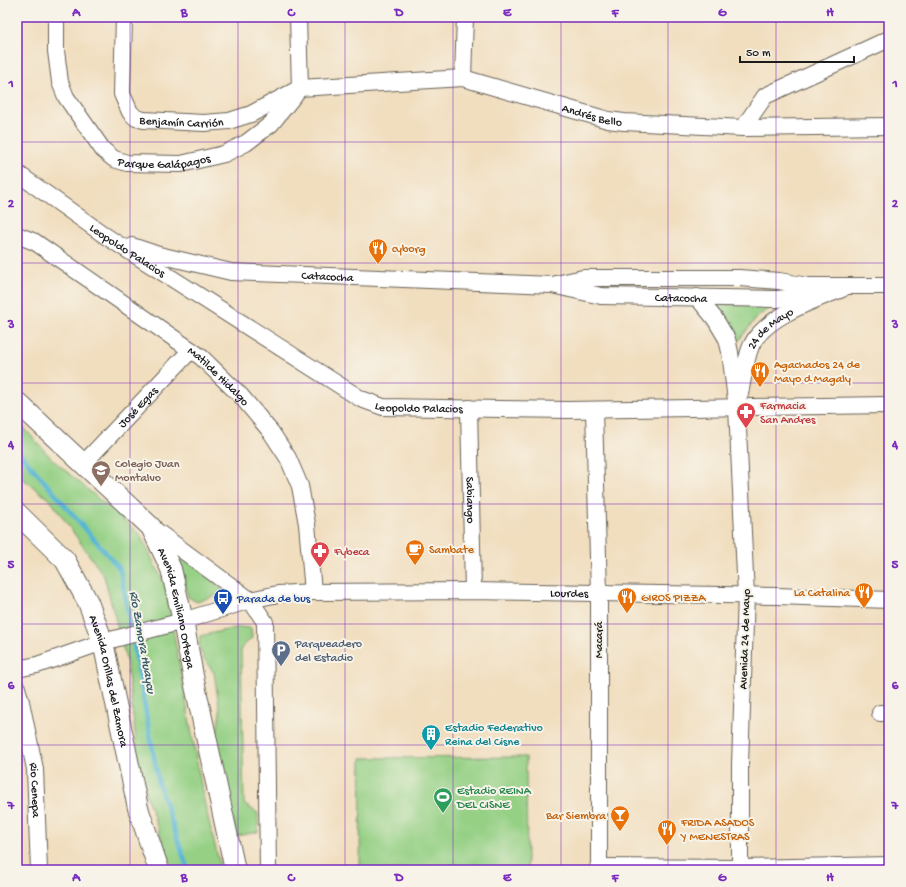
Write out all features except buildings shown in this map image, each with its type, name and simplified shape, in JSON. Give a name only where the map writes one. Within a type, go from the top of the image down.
[{"type":"main road","name":"Avenida Emiliano Ortega","points":[[17,402],[151,527],[171,569],[174,623],[195,689],[235,870]]},
{"type":"main road","name":"Avenida Orillas del Zamora","points":[[17,513],[66,560],[109,640],[138,808],[159,870]]},
{"type":"street","name":"Parque Galápagos","points":[[56,17],[56,51],[60,82],[66,97],[102,150],[114,159],[127,163],[181,164],[224,154],[246,143],[271,124],[300,88]]},
{"type":"street","name":"Benjamín Carrión","points":[[124,17],[122,94],[130,112],[136,118],[144,120],[204,123],[229,121],[251,114],[300,88]]},
{"type":"street","points":[[298,17],[300,88]]},
{"type":"street","points":[[463,78],[465,17]]},
{"type":"street","points":[[743,128],[766,96],[889,39]]},
{"type":"street","name":"Andrés Bello","points":[[300,88],[463,78],[608,120],[624,122],[743,128],[889,126]]},
{"type":"street","name":"Leopoldo Palacios","points":[[17,173],[107,237],[361,399],[383,407],[594,410],[889,405]]},
{"type":"street","name":"Catacocha","points":[[107,237],[159,255],[231,272],[552,285],[601,296],[777,299],[786,298],[808,286]]},
{"type":"street","name":"Matilde Hidalgo","points":[[19,239],[35,242],[201,357],[241,396],[270,432],[288,458],[300,486],[307,524],[314,592]]},
{"type":"street","name":"Catacocha","points":[[552,285],[583,278],[739,278],[779,281],[808,286],[889,286]]},
{"type":"street","name":"24 de Mayo","points":[[737,408],[748,355],[752,345],[763,330],[787,312],[848,286]]},
{"type":"street","points":[[697,297],[716,319],[727,339],[737,408]]},
{"type":"street","name":"José Egas","points":[[83,464],[191,350]]},
{"type":"street","name":"Sabiango","points":[[469,408],[473,591]]},
{"type":"street","name":"Avenida 24 de Mayo","points":[[737,408],[746,595],[740,764],[740,869]]},
{"type":"street","name":"Macará","points":[[594,410],[599,594],[599,868]]},
{"type":"street","points":[[151,527],[250,600],[265,622],[268,870]]},
{"type":"street","name":"Lourdes","points":[[17,669],[37,664],[109,640],[174,623],[250,600],[278,594],[314,592],[473,591],[746,595],[889,600]]},
{"type":"street","name":"Rio Cenepa","points":[[17,688],[36,769],[39,870]]},
{"type":"street","points":[[599,868],[740,869],[889,866]]},
{"type":"green space","points":[[781,300],[757,317],[737,343],[733,330],[716,306]]},
{"type":"green space","points":[[17,420],[52,459],[140,534],[165,585],[204,801],[221,870],[173,870],[141,781],[126,659],[104,576],[51,501],[17,474]]},
{"type":"green space","points":[[186,558],[225,592],[197,602],[188,597],[180,561]]},
{"type":"green space","points":[[240,627],[251,628],[252,638],[241,648],[244,804],[258,813],[258,832],[236,836],[216,739],[220,712],[214,673],[204,659],[199,646],[200,636]]},
{"type":"green space","name":"Estadio REINA DEL CISNE","points":[[526,757],[527,870],[360,870],[361,758]]},
{"type":"waterway","name":"Río Zamora Huaycu","points":[[17,450],[120,569],[159,785],[188,870]]},
{"type":"place","name":"cyborg","points":[[378,265]]},
{"type":"place","name":"Agachados 24 de Mayo d Magaly","points":[[760,388]]},
{"type":"place","name":"Farmacia San Andres","points":[[746,429]]},
{"type":"place","name":"Colegio Juan Montalvo","points":[[101,487]]},
{"type":"place","name":"Sambate","points":[[415,566]]},
{"type":"place","name":"Fybeca","points":[[320,568]]},
{"type":"place","name":"La Catalina","points":[[864,609]]},
{"type":"place","name":"GIROS PIZZA","points":[[627,614]]},
{"type":"place","name":"Parada de bus","points":[[223,615]]},
{"type":"place","name":"Parqueadero del Estadio","points":[[281,667]]},
{"type":"place","name":"Estadio Federativo Reina del Cisne","points":[[431,751]]},
{"type":"place","name":"Estadio REINA DEL CISNE","points":[[443,814]]},
{"type":"place","name":"Bar Siembra","points":[[620,832]]},
{"type":"place","name":"FRIDA ASADOS Y MENESTRAS","points":[[667,846]]}]
